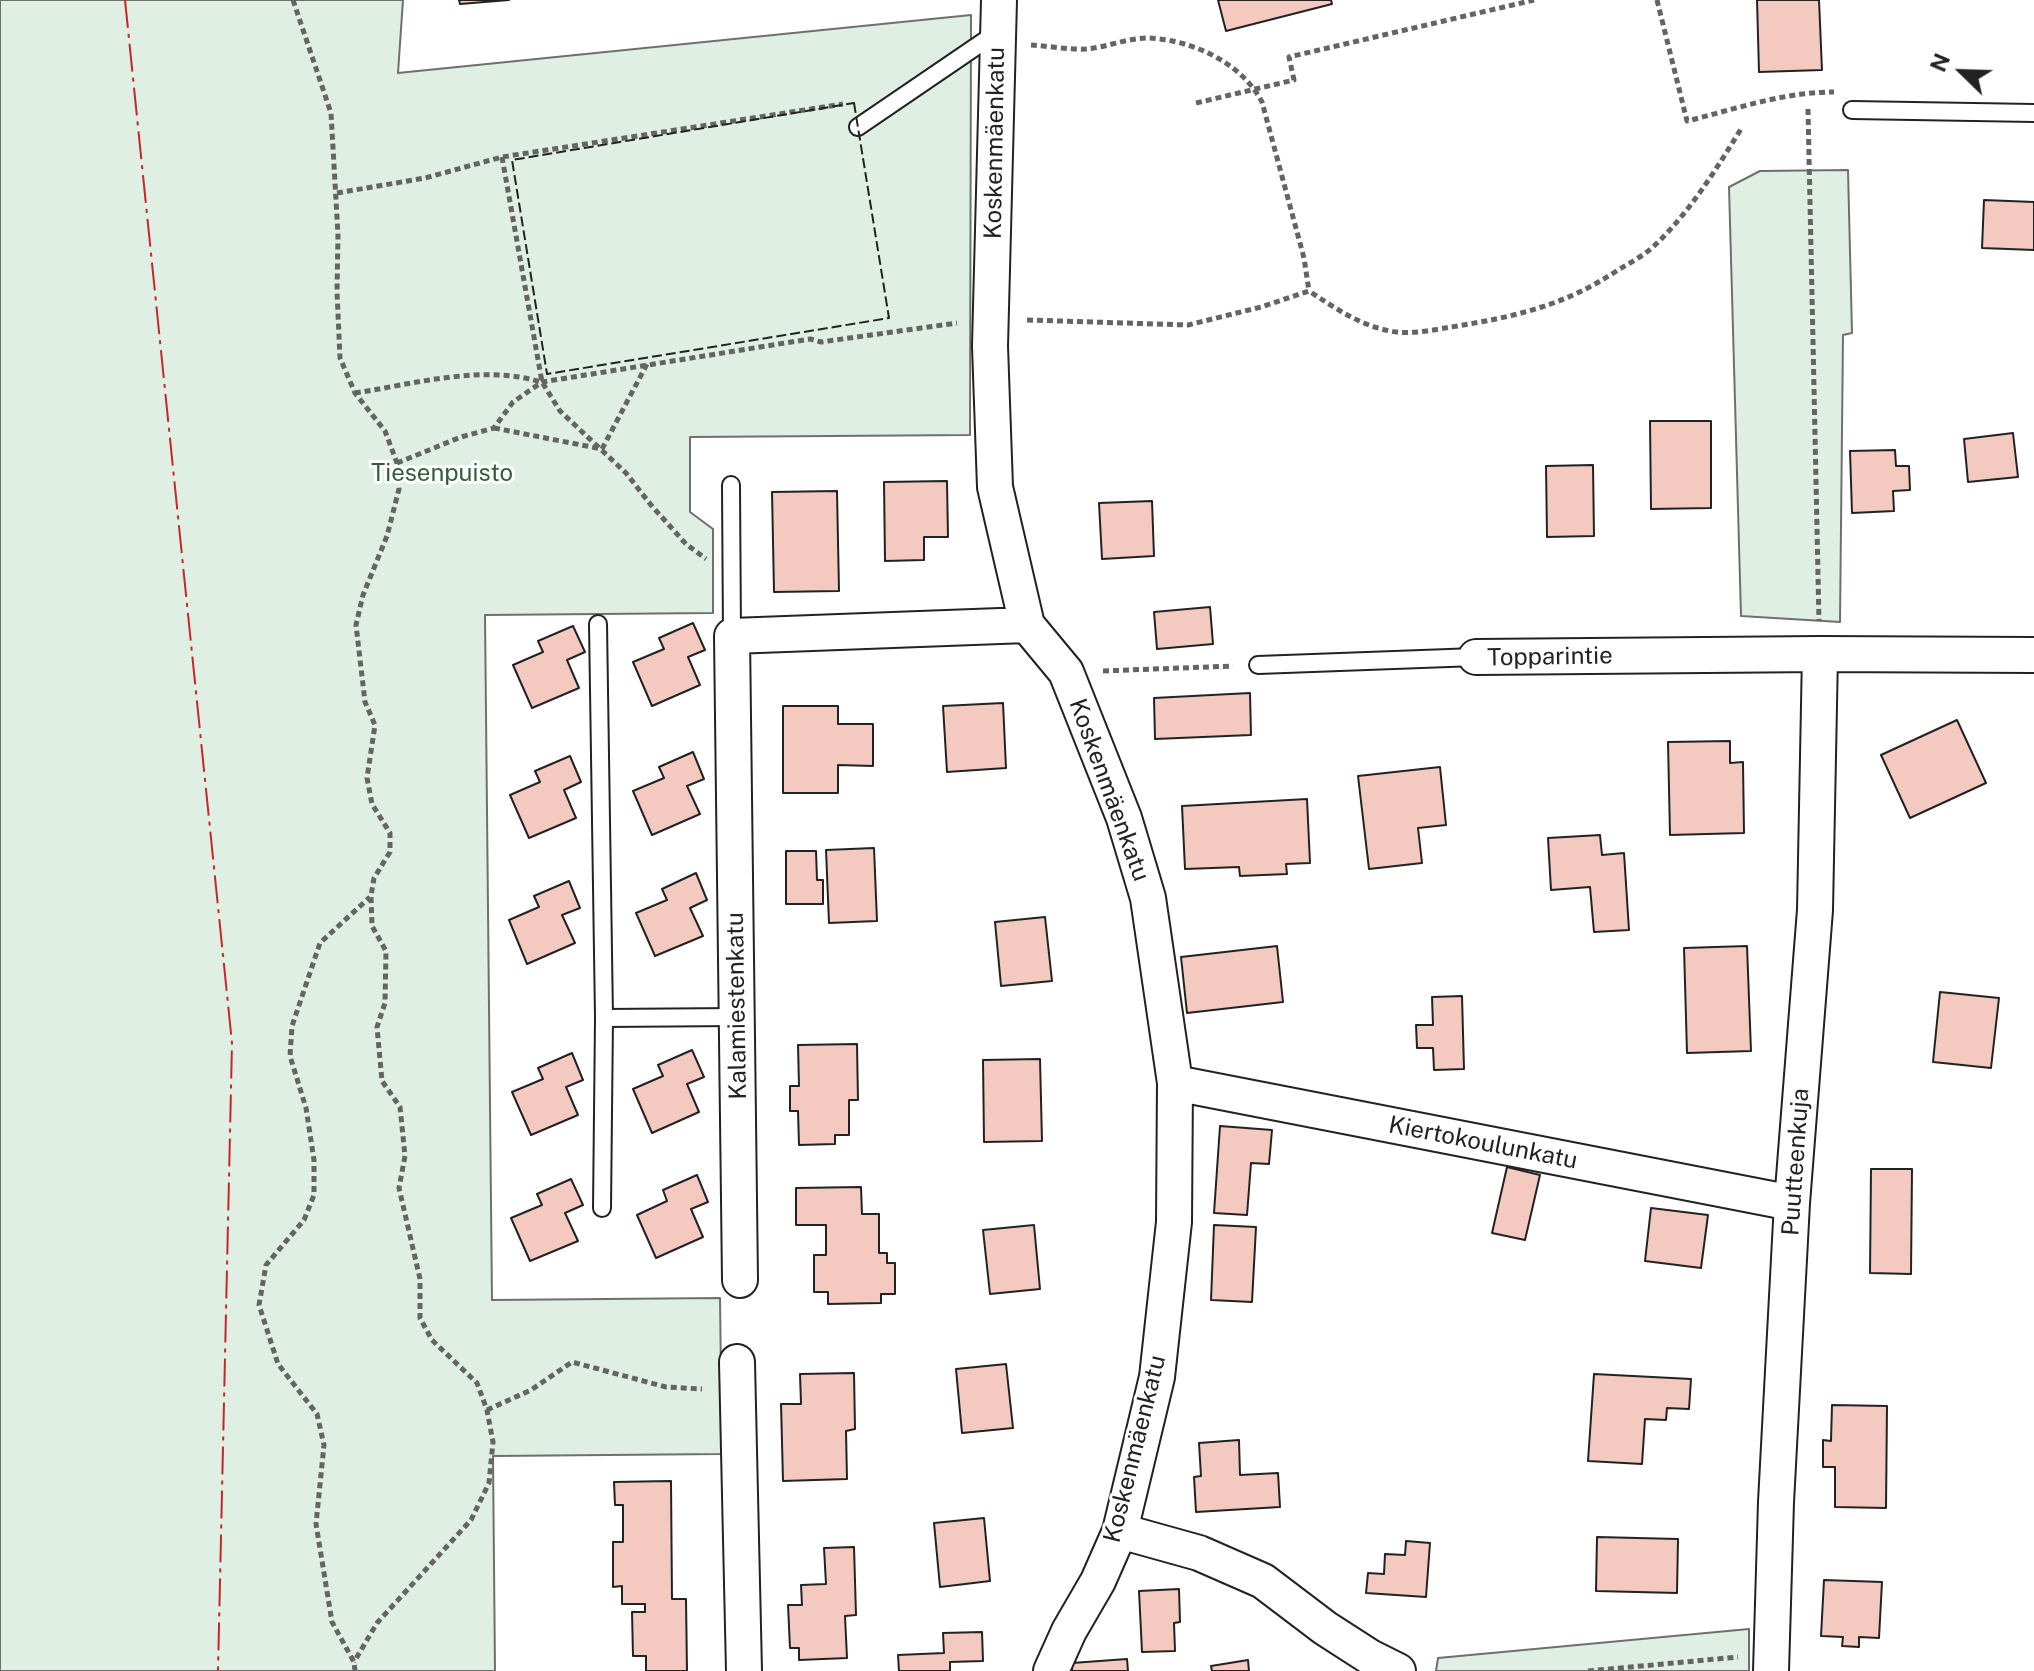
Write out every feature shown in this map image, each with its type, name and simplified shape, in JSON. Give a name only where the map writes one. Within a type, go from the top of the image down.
[{"type":"street","name":"Koskenmäenkatu","points":[[998,25],[991,318],[995,487],[1027,625],[1066,672],[1124,818],[1148,898],[1175,1083],[1174,1222],[1157,1377],[1120,1531],[1051,1671]]},
{"type":"street","points":[[732,636],[1027,625]]},
{"type":"street","name":"Kalamiestenkatu","points":[[732,636],[740,1280]]},
{"type":"street","name":"Puutteenkuja","points":[[1771,1663],[1792,1203],[1815,910],[1820,654]]},
{"type":"street","name":"Topparintie","points":[[1476,657],[2034,655]]},
{"type":"street","name":"Kiertokoulunkatu","points":[[1175,1083],[1792,1203]]},
{"type":"street","points":[[737,1377],[744,1671]]},
{"type":"street","points":[[1120,1531],[1199,1553],[1263,1581],[1325,1628],[1398,1671]]},
{"type":"lane","points":[[858,127],[998,25]]},
{"type":"lane","points":[[1852,110],[2034,113]]},
{"type":"lane","points":[[731,485],[732,636]]},
{"type":"lane","points":[[598,624],[604,1018],[602,1208]]},
{"type":"lane","name":"Topparintie","points":[[1258,665],[1476,657]]},
{"type":"lane","points":[[604,1018],[737,1017]]},
{"type":"path","points":[[293,0],[331,113],[337,193],[340,358],[355,393],[385,431],[397,463],[399,489],[387,536],[363,595],[356,625],[365,702],[375,725],[367,778],[372,804],[390,833],[390,852],[374,878],[371,896],[372,926],[386,951],[385,1003],[377,1027],[382,1081],[400,1107],[405,1156],[399,1188],[420,1279],[420,1318],[432,1340],[477,1383],[487,1410],[493,1442],[489,1483],[471,1520],[377,1623],[354,1662]]},
{"type":"path","points":[[1196,103],[1294,80],[1289,57],[1534,0]]},
{"type":"path","points":[[1657,0],[1687,121],[1768,98],[1838,92]]},
{"type":"path","points":[[998,25],[1086,49],[1146,38],[1174,42],[1207,52],[1230,66],[1255,89],[1262,102],[1304,258],[1309,291],[1354,319],[1394,332],[1430,330],[1515,317],[1565,300],[1599,283],[1651,249],[1685,215],[1741,129]]},
{"type":"path","points":[[337,193],[425,178],[502,157],[855,102],[889,106]]},
{"type":"path","points":[[1808,109],[1820,654]]},
{"type":"path","points":[[502,157],[542,382],[560,411],[626,473],[686,544],[732,581]]},
{"type":"path","points":[[494,428],[513,402],[542,382],[647,364],[810,339],[821,342],[991,318],[1188,325],[1261,307],[1309,291]]},
{"type":"path","points":[[602,449],[647,364]]},
{"type":"path","points":[[355,393],[465,376],[517,374],[542,382]]},
{"type":"path","points":[[397,463],[461,437],[494,428],[602,449]]},
{"type":"path","points":[[1066,672],[1258,665]]},
{"type":"path","points":[[355,1671],[354,1662],[332,1622],[316,1524],[324,1445],[317,1414],[278,1364],[259,1305],[266,1265],[304,1220],[314,1195],[314,1160],[306,1108],[290,1056],[292,1026],[320,943],[371,896]]},
{"type":"path","points":[[487,1410],[531,1390],[572,1362],[666,1387],[737,1377]]},
{"type":"path","points":[[1588,1671],[1771,1663]]},
{"type":"green space","name":"Tiesenpuisto","points":[[0,0],[403,0],[398,73],[971,15],[970,435],[690,437],[690,512],[713,529],[713,613],[485,615],[492,1300],[720,1298],[722,1454],[493,1456],[495,1671],[0,1671]]},
{"type":"green space","points":[[1848,170],[1852,333],[1843,335],[1840,622],[1741,616],[1729,187],[1760,171]]},
{"type":"green space","points":[[1749,1629],[1749,1671],[1436,1671],[1438,1658]]},
{"type":"building","points":[[459,0],[509,0],[460,4]]},
{"type":"building","points":[[1218,0],[1331,0],[1332,4],[1226,31]]},
{"type":"building","points":[[1757,0],[1819,0],[1822,70],[1759,72]]},
{"type":"building","points":[[1984,200],[2034,202],[2034,250],[1982,248]]},
{"type":"building","points":[[1650,421],[1711,421],[1711,508],[1651,509]]},
{"type":"building","points":[[2013,433],[2018,477],[1968,482],[1964,439]]},
{"type":"building","points":[[1895,450],[1896,466],[1909,466],[1910,490],[1893,491],[1894,511],[1852,513],[1850,451]]},
{"type":"building","points":[[1593,465],[1594,536],[1547,537],[1546,466]]},
{"type":"building","points":[[947,481],[948,537],[924,537],[924,560],[885,561],[884,482]]},
{"type":"building","points":[[837,491],[839,591],[774,592],[772,492]]},
{"type":"building","points":[[1152,501],[1154,556],[1102,559],[1099,503]]},
{"type":"building","points":[[1210,607],[1213,644],[1157,649],[1154,612]]},
{"type":"building","points":[[693,623],[705,650],[688,657],[700,685],[652,706],[633,662],[664,649],[659,638]]},
{"type":"building","points":[[573,626],[585,652],[567,660],[579,688],[532,708],[513,665],[543,652],[538,641]]},
{"type":"building","points":[[1250,693],[1251,735],[1155,739],[1154,698]]},
{"type":"building","points":[[1003,703],[1006,768],[947,772],[943,706]]},
{"type":"building","points":[[783,706],[838,706],[838,724],[873,724],[873,766],[838,765],[838,793],[783,793]]},
{"type":"building","points":[[1957,720],[1986,783],[1910,818],[1881,755]]},
{"type":"building","points":[[1730,741],[1730,763],[1743,762],[1744,833],[1670,835],[1668,742]]},
{"type":"building","points":[[693,752],[704,779],[687,786],[700,814],[652,835],[633,791],[664,778],[659,767]]},
{"type":"building","points":[[570,756],[581,782],[564,790],[576,818],[529,838],[510,795],[540,782],[535,771]]},
{"type":"building","points":[[1440,767],[1446,825],[1418,828],[1422,863],[1369,869],[1358,776]]},
{"type":"building","points":[[1307,799],[1310,863],[1286,864],[1287,874],[1240,876],[1239,867],[1185,869],[1182,806]]},
{"type":"building","points":[[1600,835],[1602,855],[1624,853],[1629,930],[1594,932],[1590,887],[1551,890],[1548,838]]},
{"type":"building","points":[[874,848],[877,921],[829,923],[826,850]]},
{"type":"building","points":[[786,851],[816,851],[817,880],[823,880],[823,904],[786,904]]},
{"type":"building","points":[[696,873],[707,900],[690,908],[703,936],[655,956],[636,913],[667,900],[662,889]]},
{"type":"building","points":[[569,881],[580,908],[562,915],[575,943],[527,964],[509,920],[539,907],[534,896]]},
{"type":"building","points":[[1045,917],[1052,981],[1001,986],[995,922]]},
{"type":"building","points":[[1277,946],[1283,1002],[1187,1013],[1181,957]]},
{"type":"building","points":[[1747,946],[1751,1051],[1687,1053],[1684,948]]},
{"type":"building","points":[[1940,992],[1999,998],[1991,1068],[1933,1062]]},
{"type":"building","points":[[1462,996],[1464,1069],[1434,1070],[1433,1048],[1417,1048],[1416,1025],[1433,1025],[1432,997]]},
{"type":"building","points":[[857,1044],[858,1100],[849,1100],[849,1135],[835,1135],[835,1144],[799,1145],[798,1111],[790,1111],[790,1086],[799,1086],[798,1045]]},
{"type":"building","points":[[692,1050],[704,1077],[687,1084],[699,1112],[652,1133],[633,1089],[663,1076],[658,1065]]},
{"type":"building","points":[[572,1053],[583,1080],[566,1087],[578,1115],[531,1135],[512,1092],[543,1079],[538,1068]]},
{"type":"building","points":[[1040,1059],[1042,1141],[984,1142],[983,1060]]},
{"type":"building","points":[[1220,1126],[1272,1130],[1269,1164],[1251,1163],[1247,1215],[1214,1213]]},
{"type":"building","points":[[1507,1167],[1540,1175],[1525,1240],[1492,1233]]},
{"type":"building","points":[[1871,1169],[1912,1169],[1911,1274],[1870,1273]]},
{"type":"building","points":[[697,1175],[708,1202],[691,1209],[703,1237],[656,1258],[637,1215],[667,1201],[663,1190]]},
{"type":"building","points":[[571,1179],[583,1205],[565,1213],[578,1241],[530,1261],[511,1218],[542,1205],[537,1194]]},
{"type":"building","points":[[861,1187],[862,1214],[879,1214],[879,1253],[887,1253],[887,1263],[895,1263],[895,1294],[881,1294],[881,1303],[828,1304],[828,1292],[814,1292],[814,1255],[826,1255],[826,1225],[796,1225],[796,1188]]},
{"type":"building","points":[[1651,1208],[1708,1215],[1701,1268],[1645,1261]]},
{"type":"building","points":[[1034,1225],[1040,1289],[990,1294],[983,1230]]},
{"type":"building","points":[[1214,1225],[1256,1227],[1252,1302],[1211,1300]]},
{"type":"building","points":[[1006,1364],[1013,1428],[962,1433],[956,1369]]},
{"type":"building","points":[[854,1373],[855,1429],[846,1431],[847,1479],[783,1481],[781,1404],[801,1404],[800,1374]]},
{"type":"building","points":[[1594,1374],[1691,1379],[1689,1409],[1667,1408],[1666,1420],[1645,1419],[1642,1464],[1588,1461]]},
{"type":"building","points":[[1832,1405],[1887,1406],[1886,1508],[1835,1507],[1835,1467],[1823,1467],[1823,1440],[1831,1441]]},
{"type":"building","points":[[1239,1440],[1240,1475],[1278,1473],[1280,1507],[1196,1512],[1194,1477],[1201,1476],[1199,1443]]},
{"type":"building","points":[[671,1481],[672,1599],[686,1599],[687,1671],[646,1671],[646,1656],[633,1656],[632,1612],[645,1612],[645,1604],[622,1604],[622,1586],[613,1587],[613,1542],[623,1542],[623,1505],[615,1505],[614,1482]]},
{"type":"building","points":[[984,1518],[990,1581],[940,1587],[934,1523]]},
{"type":"building","points":[[1597,1537],[1678,1539],[1677,1593],[1596,1591]]},
{"type":"building","points":[[1406,1541],[1430,1543],[1426,1597],[1366,1593],[1368,1573],[1384,1574],[1385,1554],[1405,1555]]},
{"type":"building","points":[[854,1547],[856,1615],[845,1616],[847,1658],[799,1660],[799,1648],[790,1648],[788,1605],[802,1605],[801,1585],[826,1584],[824,1548]]},
{"type":"building","points":[[1824,1580],[1882,1582],[1879,1638],[1859,1637],[1859,1647],[1842,1646],[1843,1637],[1821,1636]]},
{"type":"building","points":[[1179,1589],[1180,1622],[1174,1623],[1175,1651],[1142,1652],[1139,1591]]},
{"type":"building","points":[[982,1632],[983,1661],[950,1662],[950,1671],[899,1671],[898,1655],[944,1653],[943,1633]]},
{"type":"building","points":[[1127,1659],[1128,1671],[1072,1671],[1072,1663]]},
{"type":"building","points":[[1248,1660],[1249,1671],[1212,1671],[1211,1666]]},
{"type":"fence","points":[[854,103],[889,318],[547,374],[512,160],[854,103]]},
{"type":"power","points":[[125,0],[232,1043],[218,1671]]}]
